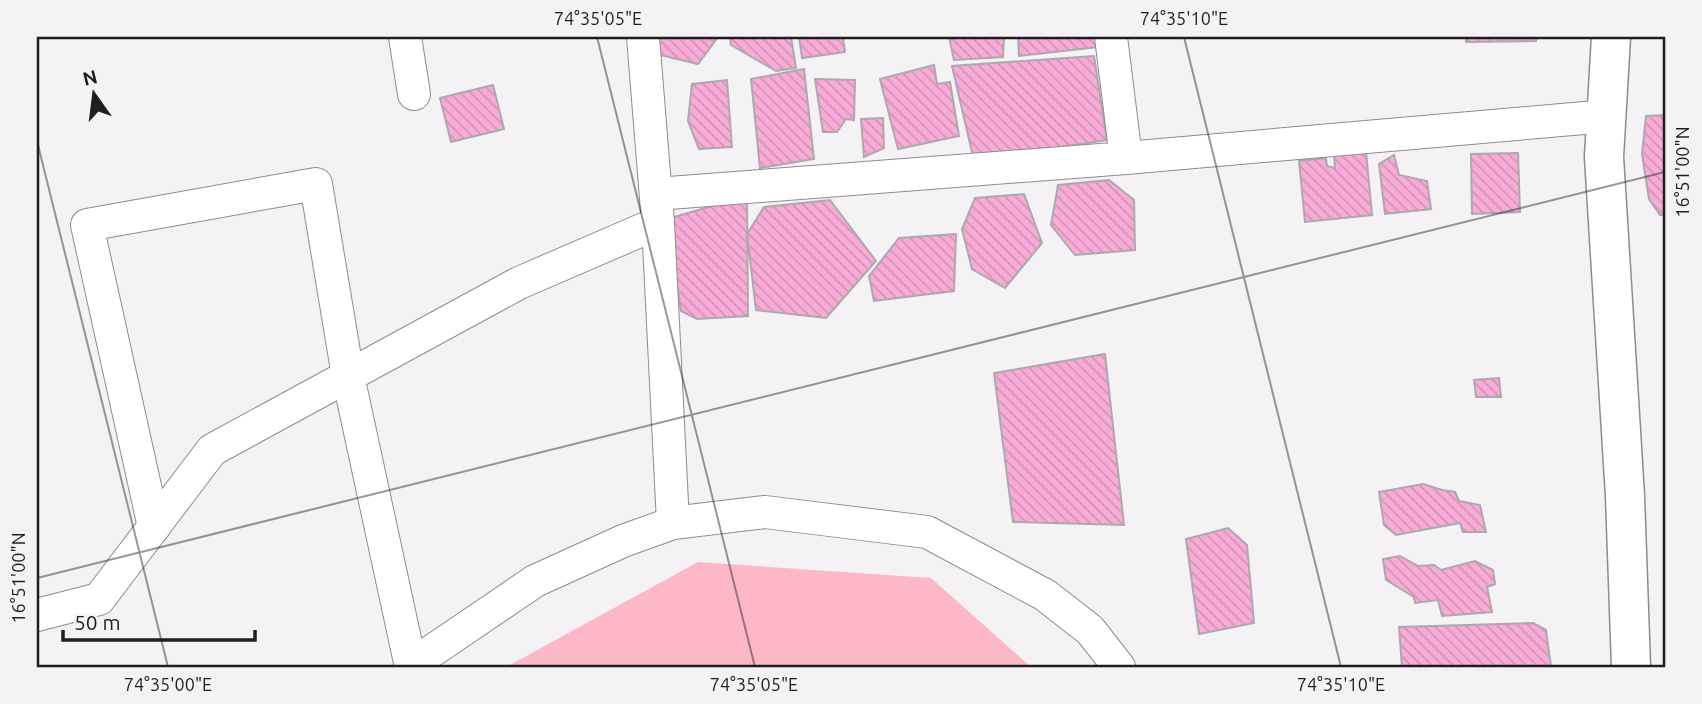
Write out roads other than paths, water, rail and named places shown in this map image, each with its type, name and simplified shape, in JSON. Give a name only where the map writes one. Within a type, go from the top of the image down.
[{"type":"main road","points":[[1611,37],[1604,157],[1625,496],[1632,667]]},
{"type":"street","points":[[405,37],[414,94]]},
{"type":"street","points":[[643,37],[657,209],[673,523]]},
{"type":"street","points":[[1111,37],[1126,158]]},
{"type":"street","points":[[37,615],[99,599],[212,450],[657,209],[1126,158],[1607,116]]},
{"type":"street","points":[[154,527],[87,225],[316,184],[348,376],[412,667],[535,581],[623,541],[673,523],[765,512],[927,532],[1045,595],[1090,630],[1119,667]]}]
